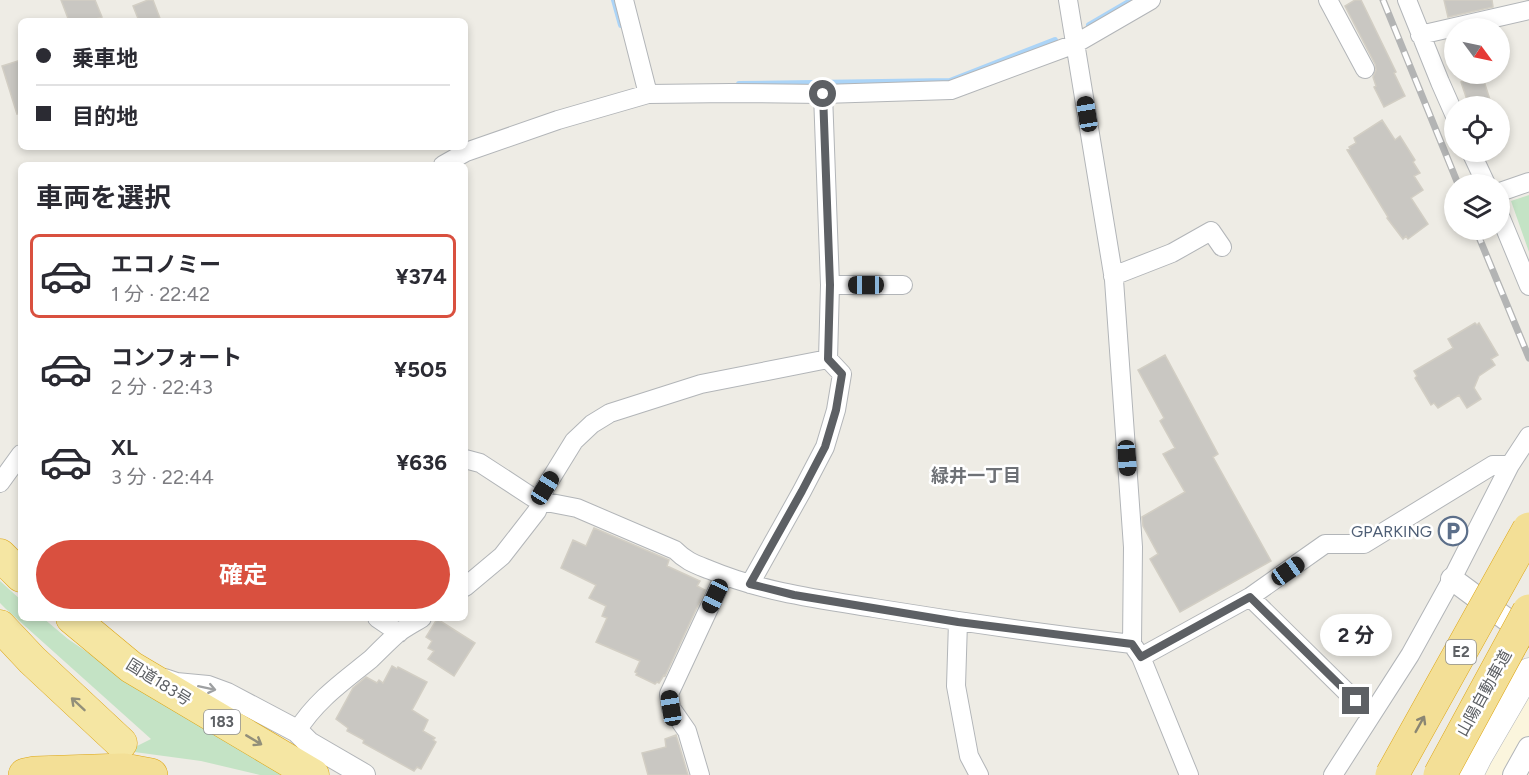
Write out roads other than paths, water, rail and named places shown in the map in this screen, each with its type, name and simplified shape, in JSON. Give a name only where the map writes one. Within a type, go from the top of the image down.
[{"type":"highway","name":"E2","points":[[1392,775],[1529,529]]},
{"type":"highway","points":[[0,555],[18,573]]},
{"type":"highway","name":"国道183号","points":[[76,621],[131,667],[313,775]]},
{"type":"highway","points":[[0,626],[32,660],[121,743]]},
{"type":"highway","name":"山陽自動車道","points":[[1440,775],[1527,626]]},
{"type":"highway","points":[[30,774],[124,770],[151,775]]},
{"type":"main road","points":[[1470,775],[1529,671]]},
{"type":"street","points":[[624,0],[648,94]]},
{"type":"street","points":[[1068,0],[1113,276],[1133,547],[1136,650],[1190,775]]},
{"type":"street","points":[[448,162],[476,148],[558,120],[648,94],[823,94],[951,90],[1076,44],[1151,0]]},
{"type":"street","points":[[1329,0],[1365,69]]},
{"type":"street","points":[[1407,0],[1446,96]]},
{"type":"street","points":[[1420,34],[1529,10]]},
{"type":"street","points":[[750,584],[825,447],[836,410],[842,374],[828,359],[830,285],[823,94]]},
{"type":"street","points":[[1510,189],[1529,182]]},
{"type":"street","points":[[1113,276],[1172,254],[1210,231],[1222,247]]},
{"type":"street","points":[[1510,240],[1529,286]]},
{"type":"street","points":[[830,285],[903,285]]},
{"type":"street","points":[[468,584],[502,556],[537,511],[545,488],[574,441],[592,424],[610,413],[701,384],[828,359]]},
{"type":"street","points":[[1333,775],[1410,655],[1500,488],[1510,465],[1529,436]]},
{"type":"street","points":[[0,483],[18,458]]},
{"type":"street","points":[[468,460],[480,463],[541,501],[577,508],[598,516],[675,550],[684,559],[750,584],[794,595],[1136,650],[1250,597],[1325,544],[1364,544],[1493,465],[1510,465]]},
{"type":"street","points":[[700,775],[687,730],[671,708],[669,694],[724,576]]},
{"type":"street","points":[[1452,579],[1527,626]]},
{"type":"street","points":[[1250,597],[1371,716]]},
{"type":"street","points":[[381,621],[399,633]]},
{"type":"street","points":[[297,731],[318,704],[399,633],[417,621]]},
{"type":"street","points":[[958,622],[956,686],[969,756],[979,775]]},
{"type":"street","points":[[131,667],[176,684],[207,687],[227,694],[297,731],[309,743],[364,775]]},
{"type":"street","points":[[1514,775],[1529,748]]},
{"type":"waterway","points":[[614,0],[621,25]]},
{"type":"waterway","points":[[1089,25],[1132,0]]},
{"type":"waterway","points":[[739,84],[950,81],[1055,40]]},
{"type":"railway","points":[[1383,0],[1454,174]]},
{"type":"railway","points":[[1480,240],[1529,358]]},
{"type":"place","name":"GPARKING","points":[[1453,531]]},
{"type":"district","name":"緑井一丁目","points":[[976,476]]}]
